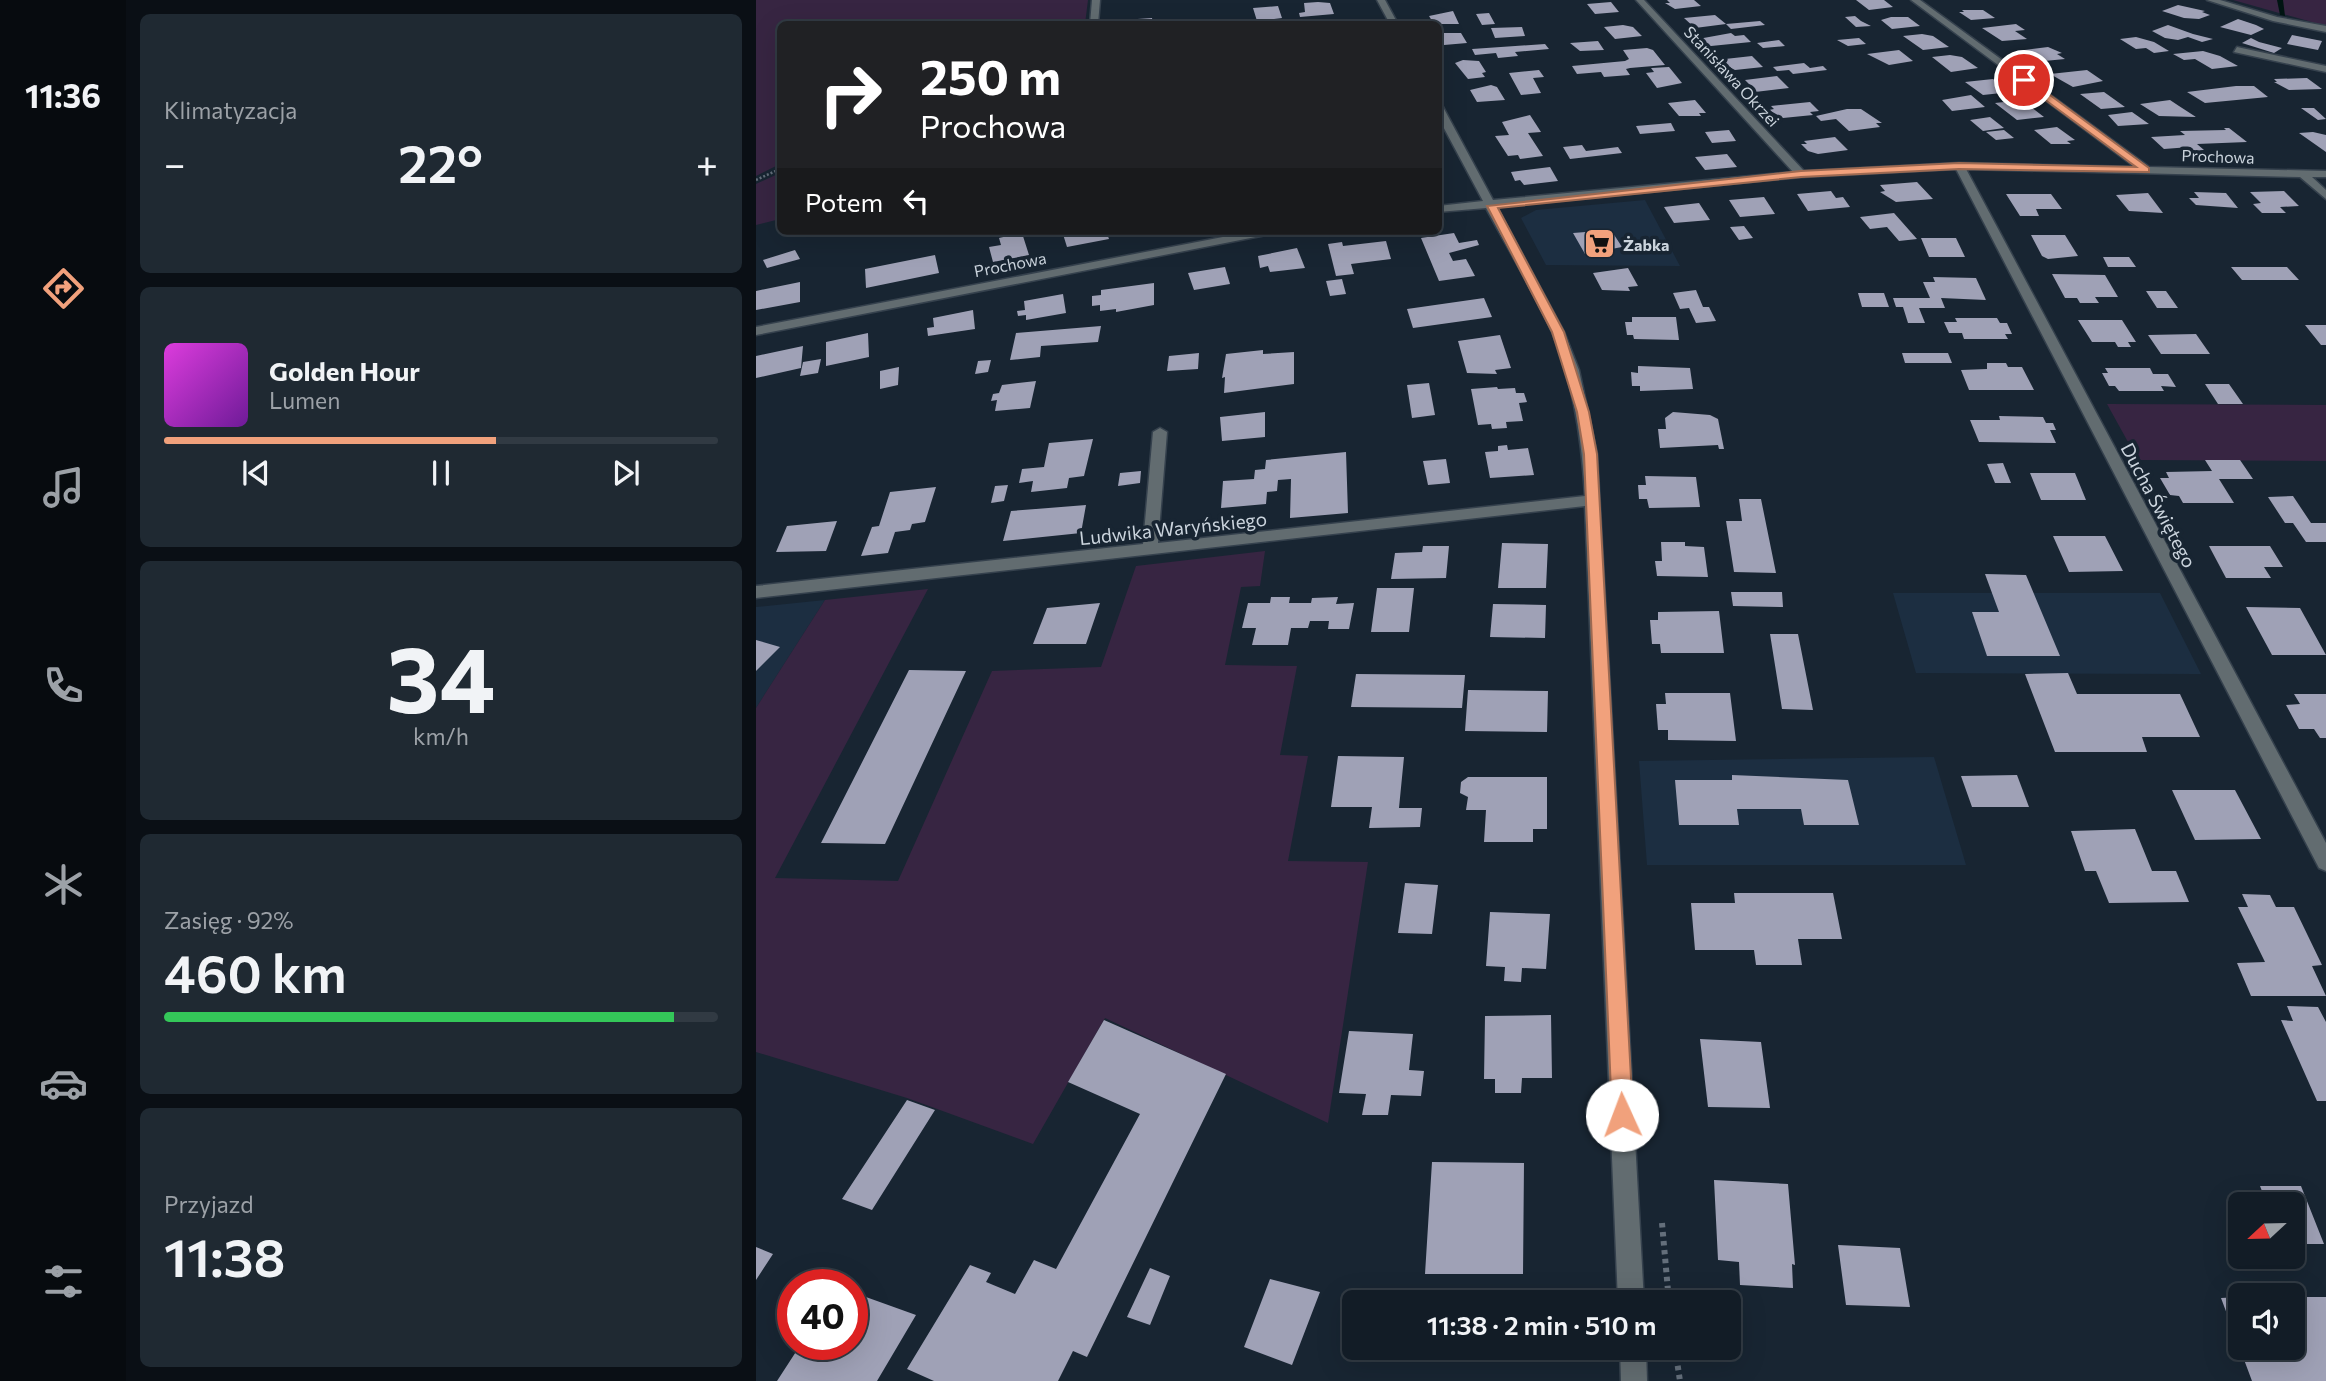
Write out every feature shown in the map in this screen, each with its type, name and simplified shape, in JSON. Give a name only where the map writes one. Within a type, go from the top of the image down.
[{"type":"street","points":[[1094,21],[1096,0]]},
{"type":"street","points":[[1381,0],[1392,21]]},
{"type":"street","name":"Stanisława Okrzei","points":[[1640,0],[1801,174]]},
{"type":"street","points":[[1915,0],[2146,170]]},
{"type":"street","points":[[2211,0],[2276,19],[2326,29]]},
{"type":"street","points":[[2237,50],[2326,69]]},
{"type":"street","points":[[1442,114],[1558,332],[1583,412],[1594,500],[1630,1290]]},
{"type":"street","name":"Prochowa","points":[[1442,209],[1801,174],[1959,166],[2326,174]]},
{"type":"street","name":"Ducha Świętego","points":[[1959,166],[2326,862]]},
{"type":"street","points":[[2303,174],[2326,196]]},
{"type":"street","name":"Prochowa","points":[[756,331],[1250,235]]},
{"type":"street","points":[[1150,550],[1160,432]]},
{"type":"street","name":"Ludwika Waryńskiego","points":[[756,593],[1594,500]]},
{"type":"street","points":[[1633,1360],[1634,1381]]},
{"type":"path","points":[[756,180],[777,170]]},
{"type":"path","points":[[1677,1360],[1680,1381]]},
{"type":"shaded area","points":[[756,0],[1088,0],[1085,21],[777,21],[777,166],[756,176]]},
{"type":"shaded area","points":[[2233,0],[2326,0],[2326,26]]},
{"type":"shaded area","points":[[777,174],[777,220],[756,225],[756,184]]},
{"type":"shaded area","points":[[1645,200],[1680,266],[1546,265],[1521,218],[1536,210]]},
{"type":"shaded area","points":[[2107,404],[2326,405],[2326,461],[2138,460]]},
{"type":"shaded area","points":[[1265,551],[1260,586],[1241,587],[1225,665],[1297,666],[1280,755],[1308,756],[1288,861],[1368,862],[1328,1123],[1105,1018],[1033,1144],[907,1098],[756,1052],[756,708],[825,600],[928,589],[775,878],[898,881],[992,671],[1101,667],[1136,566]]},
{"type":"shaded area","points":[[1893,593],[2160,593],[2201,674],[1916,673]]},
{"type":"shaded area","points":[[825,600],[756,708],[756,607]]},
{"type":"shaded area","points":[[1934,757],[1966,865],[1647,865],[1639,761]]},
{"type":"building","points":[[1667,0],[1694,0],[1701,6],[1675,9],[1665,3],[1670,3]]},
{"type":"building","points":[[1856,0],[1884,0],[1893,7],[1869,10]]},
{"type":"building","points":[[1611,2],[1619,12],[1595,14],[1587,4]]},
{"type":"building","points":[[1304,3],[1330,3],[1334,14],[1300,17],[1299,13],[1305,12]]},
{"type":"building","points":[[2178,5],[2205,11],[2202,12],[2210,15],[2199,19],[2184,18],[2162,11]]},
{"type":"building","points":[[1278,6],[1282,18],[1257,21],[1253,8]]},
{"type":"building","points":[[1962,10],[1983,10],[1995,18],[1971,20],[1959,12],[1964,12]]},
{"type":"building","points":[[1453,11],[1459,24],[1442,24],[1442,21],[1432,21],[1429,16]]},
{"type":"building","points":[[1489,13],[1495,24],[1482,25],[1476,14]]},
{"type":"building","points":[[1715,15],[1726,24],[1695,28],[1684,18]]},
{"type":"building","points":[[1855,16],[1871,26],[1856,27],[1845,17]]},
{"type":"building","points":[[1908,17],[1920,26],[1892,29],[1881,20]]},
{"type":"building","points":[[1152,18],[1152,21],[1123,21]]},
{"type":"building","points":[[2238,19],[2264,29],[2251,35],[2220,27]]},
{"type":"building","points":[[1760,21],[1765,25],[1731,29],[1726,24]]},
{"type":"building","points":[[2016,24],[2025,30],[2015,31],[2027,39],[2002,41],[1982,28]]},
{"type":"building","points":[[2168,25],[2213,39],[2202,42],[2188,37],[2178,40],[2165,38],[2152,31]]},
{"type":"building","points":[[1522,27],[1525,36],[1495,38],[1491,28]]},
{"type":"building","points":[[1604,27],[1633,27],[1642,36],[1615,39]]},
{"type":"building","points":[[1461,33],[1467,43],[1444,45],[1442,34]]},
{"type":"building","points":[[1731,33],[1735,36],[1744,35],[1751,42],[1711,46],[1704,45],[1698,39]]},
{"type":"building","points":[[2292,35],[2322,41],[2318,50],[2287,44]]},
{"type":"building","points":[[1903,36],[1933,36],[1949,47],[1923,50]]},
{"type":"building","points":[[2136,37],[2154,42],[2169,51],[2154,53],[2146,48],[2136,49],[2120,39]]},
{"type":"building","points":[[1859,38],[1866,44],[1848,46],[1837,40]]},
{"type":"building","points":[[2251,38],[2282,48],[2274,53],[2242,43]]},
{"type":"building","points":[[1779,40],[1785,46],[1763,48],[1757,43]]},
{"type":"building","points":[[1598,41],[1604,50],[1580,51],[1570,43]]},
{"type":"building","points":[[1545,44],[1549,49],[1515,52],[1518,56],[1498,58],[1496,53],[1475,55],[1472,49]]},
{"type":"building","points":[[2048,47],[2062,53],[2057,54],[2065,59],[2034,62],[2017,51]]},
{"type":"building","points":[[1623,50],[1653,50],[1665,65],[1630,68],[1626,69],[1630,75],[1604,77],[1601,72],[1577,74],[1572,66],[1625,61],[1629,59]]},
{"type":"building","points":[[1899,50],[1913,61],[1889,65],[1867,54]]},
{"type":"building","points":[[2203,51],[2220,56],[2238,66],[2212,69],[2195,59],[2184,60],[2173,54]]},
{"type":"building","points":[[1752,56],[1763,67],[1735,70],[1722,63],[1727,62],[1725,59]]},
{"type":"building","points":[[1932,57],[1962,57],[1978,68],[1951,72]]},
{"type":"building","points":[[1463,60],[1479,61],[1486,72],[1482,73],[1485,77],[1468,79],[1455,63]]},
{"type":"building","points":[[1804,63],[1810,68],[1823,66],[1827,70],[1793,74],[1789,70],[1777,71],[1773,67]]},
{"type":"building","points":[[1669,67],[1682,83],[1657,88],[1646,73],[1654,72],[1651,68]]},
{"type":"building","points":[[1539,70],[1544,77],[1533,78],[1541,93],[1521,95],[1509,73]]},
{"type":"building","points":[[2087,70],[2103,81],[2073,87],[2050,74]]},
{"type":"building","points":[[1777,76],[1789,88],[1755,92],[1748,88],[1751,86],[1745,80]]},
{"type":"building","points":[[2307,78],[2322,89],[2289,90],[2274,82],[2277,82],[2274,79]]},
{"type":"building","points":[[1993,79],[2011,92],[1983,95],[1965,82]]},
{"type":"building","points":[[1491,85],[1497,87],[1505,100],[1477,102],[1470,90]]},
{"type":"building","points":[[2254,86],[2268,97],[2205,103],[2187,92]]},
{"type":"building","points":[[2104,92],[2125,107],[2101,109],[2080,94]]},
{"type":"building","points":[[1971,95],[1985,107],[1952,111],[1942,100]]},
{"type":"building","points":[[1695,100],[1706,113],[1699,113],[1701,116],[1679,116],[1668,103]]},
{"type":"building","points":[[2170,100],[2196,117],[2159,116],[2140,104]]},
{"type":"building","points":[[1810,102],[1819,111],[1810,112],[1813,115],[1783,118],[1769,110],[1774,109],[1771,106]]},
{"type":"building","points":[[1995,103],[2026,103],[2044,117],[2017,120]]},
{"type":"building","points":[[2301,108],[2314,108],[2326,119],[2318,120]]},
{"type":"building","points":[[1847,109],[1861,109],[1882,123],[1876,123],[1880,127],[1849,131],[1836,119],[1821,121],[1816,116]]},
{"type":"building","points":[[2132,112],[2149,124],[2118,126],[2108,115]]},
{"type":"building","points":[[1530,115],[1541,132],[1528,133],[1543,156],[1520,159],[1518,155],[1508,156],[1495,136],[1509,135],[1502,122]]},
{"type":"building","points":[[1990,117],[2004,128],[1983,131],[1970,120]]},
{"type":"building","points":[[1671,123],[1675,131],[1640,134],[1636,126]]},
{"type":"building","points":[[2057,127],[2075,140],[2067,141],[2071,144],[2051,144],[2034,130]]},
{"type":"building","points":[[2224,128],[2229,128],[2247,142],[2197,144],[2204,150],[2194,151],[2190,147],[2164,149],[2151,137],[2185,135],[2180,131],[2226,130]]},
{"type":"building","points":[[1729,130],[1736,141],[1712,143],[1705,132]]},
{"type":"building","points":[[2004,130],[2014,138],[1996,140],[1986,132]]},
{"type":"building","points":[[2299,133],[2326,135],[2326,152]]},
{"type":"building","points":[[1835,137],[1848,150],[1818,154],[1808,151],[1801,144],[1807,144],[1804,141]]},
{"type":"building","points":[[1582,145],[1586,151],[1618,147],[1622,153],[1570,159],[1563,147]]},
{"type":"building","points":[[1727,154],[1737,167],[1705,170],[1695,157]]},
{"type":"building","points":[[1550,167],[1558,181],[1524,185],[1520,180],[1515,181],[1511,172]]},
{"type":"building","points":[[1917,182],[1933,199],[1896,202],[1880,192],[1885,191],[1880,185]]},
{"type":"building","points":[[1831,191],[1836,198],[1843,197],[1850,207],[1808,211],[1797,194]]},
{"type":"building","points":[[2284,191],[2299,206],[2280,207],[2286,213],[2262,213],[2253,204],[2261,203],[2250,192]]},
{"type":"building","points":[[2194,192],[2226,193],[2238,208],[2196,205],[2189,198],[2199,198]]},
{"type":"building","points":[[2148,193],[2163,213],[2129,211],[2116,195]]},
{"type":"building","points":[[2006,194],[2051,194],[2062,209],[2036,209],[2039,216],[2020,216]]},
{"type":"building","points":[[1764,197],[1775,214],[1740,217],[1729,200]]},
{"type":"building","points":[[1699,203],[1710,220],[1674,223],[1664,207]]},
{"type":"building","points":[[1894,213],[1917,239],[1899,241],[1887,227],[1870,229],[1860,217]]},
{"type":"building","points":[[1744,226],[1753,238],[1739,240],[1730,227]]},
{"type":"building","name":"Żabka","points":[[1611,230],[1622,247],[1585,254],[1573,233]]},
{"type":"building","points":[[1454,233],[1459,243],[1477,240],[1479,245],[1449,253],[1453,261],[1466,259],[1475,276],[1439,281],[1421,238]]},
{"type":"building","points":[[1023,235],[1029,255],[993,262],[989,247],[1001,245],[999,238]]},
{"type":"building","points":[[1063,235],[1108,235],[1109,239],[1067,247]]},
{"type":"building","points":[[2031,235],[2065,235],[2078,256],[2048,259],[2042,256]]},
{"type":"building","points":[[1921,238],[1956,238],[1965,257],[1929,257]]},
{"type":"building","points":[[1386,241],[1391,259],[1351,264],[1354,274],[1336,276],[1328,244],[1342,242],[1343,246]]},
{"type":"building","points":[[1297,248],[1305,268],[1270,272],[1268,266],[1260,268],[1258,256]]},
{"type":"building","points":[[795,250],[800,259],[767,268],[763,260]]},
{"type":"building","points":[[935,255],[939,273],[866,288],[865,269]]},
{"type":"building","points":[[2103,257],[2129,257],[2136,267],[2108,267]]},
{"type":"building","points":[[1225,267],[1230,284],[1194,290],[1188,273]]},
{"type":"building","points":[[2231,267],[2287,267],[2299,280],[2242,280]]},
{"type":"building","points":[[1628,268],[1638,286],[1628,287],[1630,291],[1602,290],[1593,273]]},
{"type":"building","points":[[2052,274],[2105,275],[2118,297],[2095,297],[2099,303],[2080,303],[2077,298],[2065,298]]},
{"type":"building","points":[[1933,277],[1976,278],[1986,300],[1941,298],[1945,308],[1919,308],[1925,323],[1908,323],[1903,307],[1896,307],[1893,298],[1930,298],[1923,282],[1935,282]]},
{"type":"building","points":[[1342,279],[1346,294],[1330,296],[1326,281]]},
{"type":"building","points":[[800,282],[800,302],[756,310],[756,291]]},
{"type":"building","points":[[1154,283],[1154,305],[1116,312],[1116,309],[1100,311],[1100,305],[1092,306],[1092,296],[1101,295],[1101,290]]},
{"type":"building","points":[[1696,290],[1703,307],[1709,307],[1716,321],[1696,323],[1689,308],[1680,309],[1673,293]]},
{"type":"building","points":[[2146,291],[2166,291],[2178,308],[2157,308]]},
{"type":"building","points":[[1858,293],[1884,293],[1889,307],[1862,307]]},
{"type":"building","points":[[1063,294],[1066,313],[1026,320],[1026,315],[1018,316],[1017,311],[1025,310],[1024,301]]},
{"type":"building","points":[[1484,298],[1492,317],[1413,328],[1407,309]]},
{"type":"building","points":[[973,310],[975,329],[928,336],[927,328],[934,327],[933,318]]},
{"type":"building","points":[[1632,317],[1676,317],[1679,340],[1634,339],[1633,335],[1627,335],[1625,322],[1632,322]]},
{"type":"building","points":[[1955,318],[1997,318],[2000,323],[2007,323],[2012,334],[2005,334],[2008,339],[1964,339],[1962,333],[1949,333],[1944,322],[1957,322]]},
{"type":"building","points":[[2078,320],[2122,320],[2136,342],[2128,342],[2131,347],[2118,347],[2115,342],[2092,342]]},
{"type":"building","points":[[2305,325],[2326,325],[2326,345],[2321,345]]},
{"type":"building","points":[[1101,326],[1098,342],[1041,346],[1040,357],[1010,360],[1016,333]]},
{"type":"building","points":[[868,333],[869,357],[826,366],[826,342]]},
{"type":"building","points":[[2196,334],[2210,354],[2161,354],[2148,335]]},
{"type":"building","points":[[1500,335],[1511,368],[1495,370],[1497,374],[1467,373],[1458,341]]},
{"type":"building","points":[[803,346],[801,368],[756,378],[756,356]]},
{"type":"building","points":[[1263,350],[1263,354],[1294,352],[1294,384],[1224,393],[1225,377],[1222,378],[1226,354]]},
{"type":"building","points":[[1199,353],[1198,369],[1167,371],[1169,356]]},
{"type":"building","points":[[1902,353],[1948,353],[1952,363],[1905,363]]},
{"type":"building","points":[[821,359],[818,373],[800,376],[803,362]]},
{"type":"building","points":[[991,360],[988,372],[975,374],[978,361]]},
{"type":"building","points":[[1987,363],[2006,363],[2008,367],[2022,367],[2034,390],[1969,390],[1961,370],[1987,369]]},
{"type":"building","points":[[1638,366],[1690,368],[1693,389],[1640,391],[1640,386],[1632,386],[1631,372],[1638,373]]},
{"type":"building","points":[[899,367],[898,385],[880,389],[880,371]]},
{"type":"building","points":[[2105,368],[2150,368],[2153,374],[2168,374],[2176,387],[2161,386],[2164,391],[2119,391],[2115,386],[2109,386],[2102,373],[2108,373]]},
{"type":"building","points":[[1036,381],[1030,408],[995,411],[997,400],[991,401],[993,394],[999,393],[1002,385]]},
{"type":"building","points":[[1429,383],[1435,415],[1412,418],[1407,385]]},
{"type":"building","points":[[2205,384],[2229,384],[2243,404],[2218,404]]},
{"type":"building","points":[[1515,388],[1516,393],[1524,393],[1527,402],[1519,403],[1523,421],[1506,422],[1507,428],[1492,429],[1491,424],[1478,425],[1471,389]]},
{"type":"building","points":[[1265,412],[1265,437],[1222,441],[1220,417]]},
{"type":"building","points":[[1673,412],[1710,415],[1718,419],[1724,449],[1719,449],[1718,445],[1660,448],[1658,429],[1666,429],[1665,418]]},
{"type":"building","points":[[1999,416],[2043,417],[2046,423],[2053,423],[2056,430],[2050,430],[2056,443],[1979,442],[1970,420],[2000,420]]},
{"type":"building","points":[[1093,439],[1084,476],[1069,478],[1067,488],[1031,492],[1033,481],[1019,483],[1022,469],[1044,467],[1049,443]]},
{"type":"building","points":[[1507,445],[1508,450],[1528,448],[1534,475],[1490,478],[1485,452],[1498,451],[1498,446]]},
{"type":"building","points":[[1346,452],[1348,513],[1290,518],[1291,479],[1278,480],[1277,491],[1267,492],[1266,504],[1221,508],[1223,481],[1254,479],[1255,470],[1265,469],[1266,460]]},
{"type":"building","points":[[1446,459],[1450,483],[1428,485],[1423,461]]},
{"type":"building","points":[[2205,460],[2240,460],[2253,479],[2219,479],[2234,503],[2183,503],[2179,496],[2170,495],[2160,478],[2169,478],[2166,472],[2212,471]]},
{"type":"building","points":[[2003,463],[2011,483],[1995,483],[1987,464]]},
{"type":"building","points":[[1141,471],[1140,483],[1118,486],[1120,473]]},
{"type":"building","points":[[2030,473],[2075,473],[2086,500],[2041,500]]},
{"type":"building","points":[[1645,476],[1696,477],[1700,507],[1649,508],[1647,499],[1639,499],[1638,485],[1646,485]]},
{"type":"building","points":[[1008,485],[1004,501],[991,503],[995,486]]},
{"type":"building","points":[[936,487],[925,522],[912,524],[910,530],[895,532],[888,553],[861,556],[872,527],[879,526],[890,492]]},
{"type":"building","points":[[2293,496],[2311,523],[2326,523],[2326,542],[2306,542],[2293,523],[2285,523],[2268,497]]},
{"type":"building","points":[[1739,499],[1761,499],[1776,573],[1734,572],[1726,521],[1742,521]]},
{"type":"building","points":[[1086,505],[1081,533],[1003,541],[1011,511]]},
{"type":"building","points":[[837,521],[826,551],[776,552],[787,526]]},
{"type":"building","points":[[2053,536],[2105,536],[2123,571],[2069,572]]},
{"type":"building","points":[[1661,542],[1685,542],[1685,546],[1704,547],[1708,577],[1657,576],[1655,561],[1662,561]]},
{"type":"building","points":[[1502,543],[1548,544],[1546,588],[1498,588]]},
{"type":"building","points":[[1423,546],[1449,546],[1446,578],[1391,579],[1395,553],[1422,552]]},
{"type":"building","points":[[2209,546],[2270,546],[2283,567],[2264,567],[2271,578],[2226,578]]},
{"type":"building","points":[[1985,574],[2026,575],[2060,656],[1987,656],[1972,612],[1999,612]]},
{"type":"building","points":[[1377,588],[1414,588],[1409,632],[1371,632]]},
{"type":"building","points":[[1731,592],[1782,592],[1783,607],[1733,606]]},
{"type":"building","points":[[1271,597],[1290,597],[1289,603],[1311,603],[1312,598],[1338,597],[1336,604],[1354,603],[1349,629],[1328,629],[1329,621],[1310,621],[1308,628],[1291,628],[1288,645],[1252,645],[1256,628],[1242,628],[1248,603],[1270,603]]},
{"type":"building","points":[[1100,603],[1086,644],[1033,644],[1047,608]]},
{"type":"building","points":[[1493,604],[1546,605],[1545,638],[1490,637]]},
{"type":"building","points":[[2246,607],[2300,608],[2326,655],[2272,655]]},
{"type":"building","points":[[1719,611],[1724,653],[1661,653],[1660,644],[1652,644],[1650,620],[1658,620],[1658,612]]},
{"type":"building","points":[[1770,634],[1798,634],[1813,710],[1782,709]]},
{"type":"building","points":[[756,640],[780,647],[756,671]]},
{"type":"building","points":[[909,670],[966,671],[885,844],[821,843]]},
{"type":"building","points":[[2068,673],[2077,694],[2180,694],[2200,737],[2142,737],[2147,752],[2055,752],[2025,674]]},
{"type":"building","points":[[1356,674],[1465,675],[1462,708],[1351,707]]},
{"type":"building","points":[[1468,690],[1548,691],[1547,732],[1465,731]]},
{"type":"building","points":[[1665,693],[1730,693],[1736,741],[1668,740],[1668,730],[1658,730],[1656,704],[1666,704]]},
{"type":"building","points":[[2294,694],[2326,694],[2326,738],[2320,738],[2314,729],[2299,729],[2286,705],[2300,704]]},
{"type":"building","points":[[1338,756],[1404,757],[1399,808],[1422,808],[1420,827],[1369,828],[1372,807],[1331,807]]},
{"type":"building","points":[[1732,775],[1848,780],[1859,825],[1804,825],[1801,809],[1737,809],[1739,825],[1679,825],[1675,780],[1732,780]]},
{"type":"building","points":[[2017,775],[2029,807],[1972,807],[1961,776]]},
{"type":"building","points":[[1468,777],[1547,777],[1547,829],[1533,829],[1533,842],[1484,842],[1486,810],[1466,810],[1468,797],[1460,793],[1461,782]]},
{"type":"building","points":[[2172,790],[2235,790],[2261,839],[2195,840]]},
{"type":"building","points":[[2135,829],[2152,871],[2176,871],[2189,902],[2109,903],[2096,871],[2085,871],[2071,831]]},
{"type":"building","points":[[1405,883],[1438,885],[1432,934],[1398,933]]},
{"type":"building","points":[[1734,893],[1833,893],[1842,939],[1798,939],[1802,965],[1756,965],[1754,950],[1695,950],[1691,903],[1735,903]]},
{"type":"building","points":[[2242,894],[2270,895],[2276,907],[2294,907],[2322,965],[2312,966],[2326,996],[2251,996],[2237,963],[2265,962],[2238,907],[2248,907]]},
{"type":"building","points":[[1490,912],[1550,914],[1546,969],[1522,968],[1521,982],[1504,981],[1505,967],[1486,966]]},
{"type":"building","points":[[2287,1006],[2318,1007],[2326,1022],[2326,1101],[2317,1101],[2281,1020],[2293,1021]]},
{"type":"building","points":[[1551,1015],[1552,1078],[1522,1078],[1521,1093],[1495,1093],[1495,1079],[1484,1079],[1485,1016]]},
{"type":"building","points":[[1104,1020],[1226,1074],[1087,1357],[1073,1351],[1058,1381],[934,1381],[907,1369],[970,1265],[991,1273],[986,1282],[1015,1294],[1034,1260],[1056,1269],[1140,1114],[1068,1082]]},
{"type":"building","points":[[1349,1031],[1413,1034],[1409,1070],[1424,1071],[1421,1096],[1391,1095],[1388,1115],[1362,1115],[1366,1094],[1339,1093]]},
{"type":"building","points":[[1700,1039],[1761,1042],[1770,1108],[1708,1107]]},
{"type":"building","points":[[907,1100],[935,1110],[872,1210],[842,1199]]},
{"type":"building","points":[[1432,1162],[1524,1163],[1523,1274],[1425,1274]]},
{"type":"building","points":[[1714,1180],[1788,1184],[1795,1265],[1792,1264],[1793,1288],[1740,1285],[1739,1262],[1718,1260]]},
{"type":"building","points":[[2260,1186],[2301,1186],[2303,1192],[2262,1192]]},
{"type":"building","points":[[2305,1196],[2324,1244],[2305,1244]]},
{"type":"building","points":[[1838,1245],[1900,1248],[1910,1307],[1846,1305]]},
{"type":"building","points":[[756,1247],[773,1254],[756,1280]]},
{"type":"building","points":[[1150,1268],[1170,1276],[1150,1325],[1127,1317]]},
{"type":"building","points":[[1270,1279],[1320,1292],[1292,1365],[1244,1347]]},
{"type":"building","points":[[2305,1297],[2326,1297],[2326,1381],[2252,1381],[2244,1360],[2305,1360]]},
{"type":"building","points":[[868,1298],[916,1315],[877,1381],[777,1381],[791,1360],[868,1360]]},
{"type":"building","points":[[2221,1298],[2228,1298],[2228,1317]]},
{"type":"waterway","points":[[2280,0],[2283,15]]},
{"type":"place","name":"Żabka","points":[[1600,244]]},
{"type":"route","points":[[1622,1115],[1600,614],[1590,454],[1572,370],[1558,332],[1492,206],[1801,174],[1959,166],[2146,170],[2024,80]]}]
